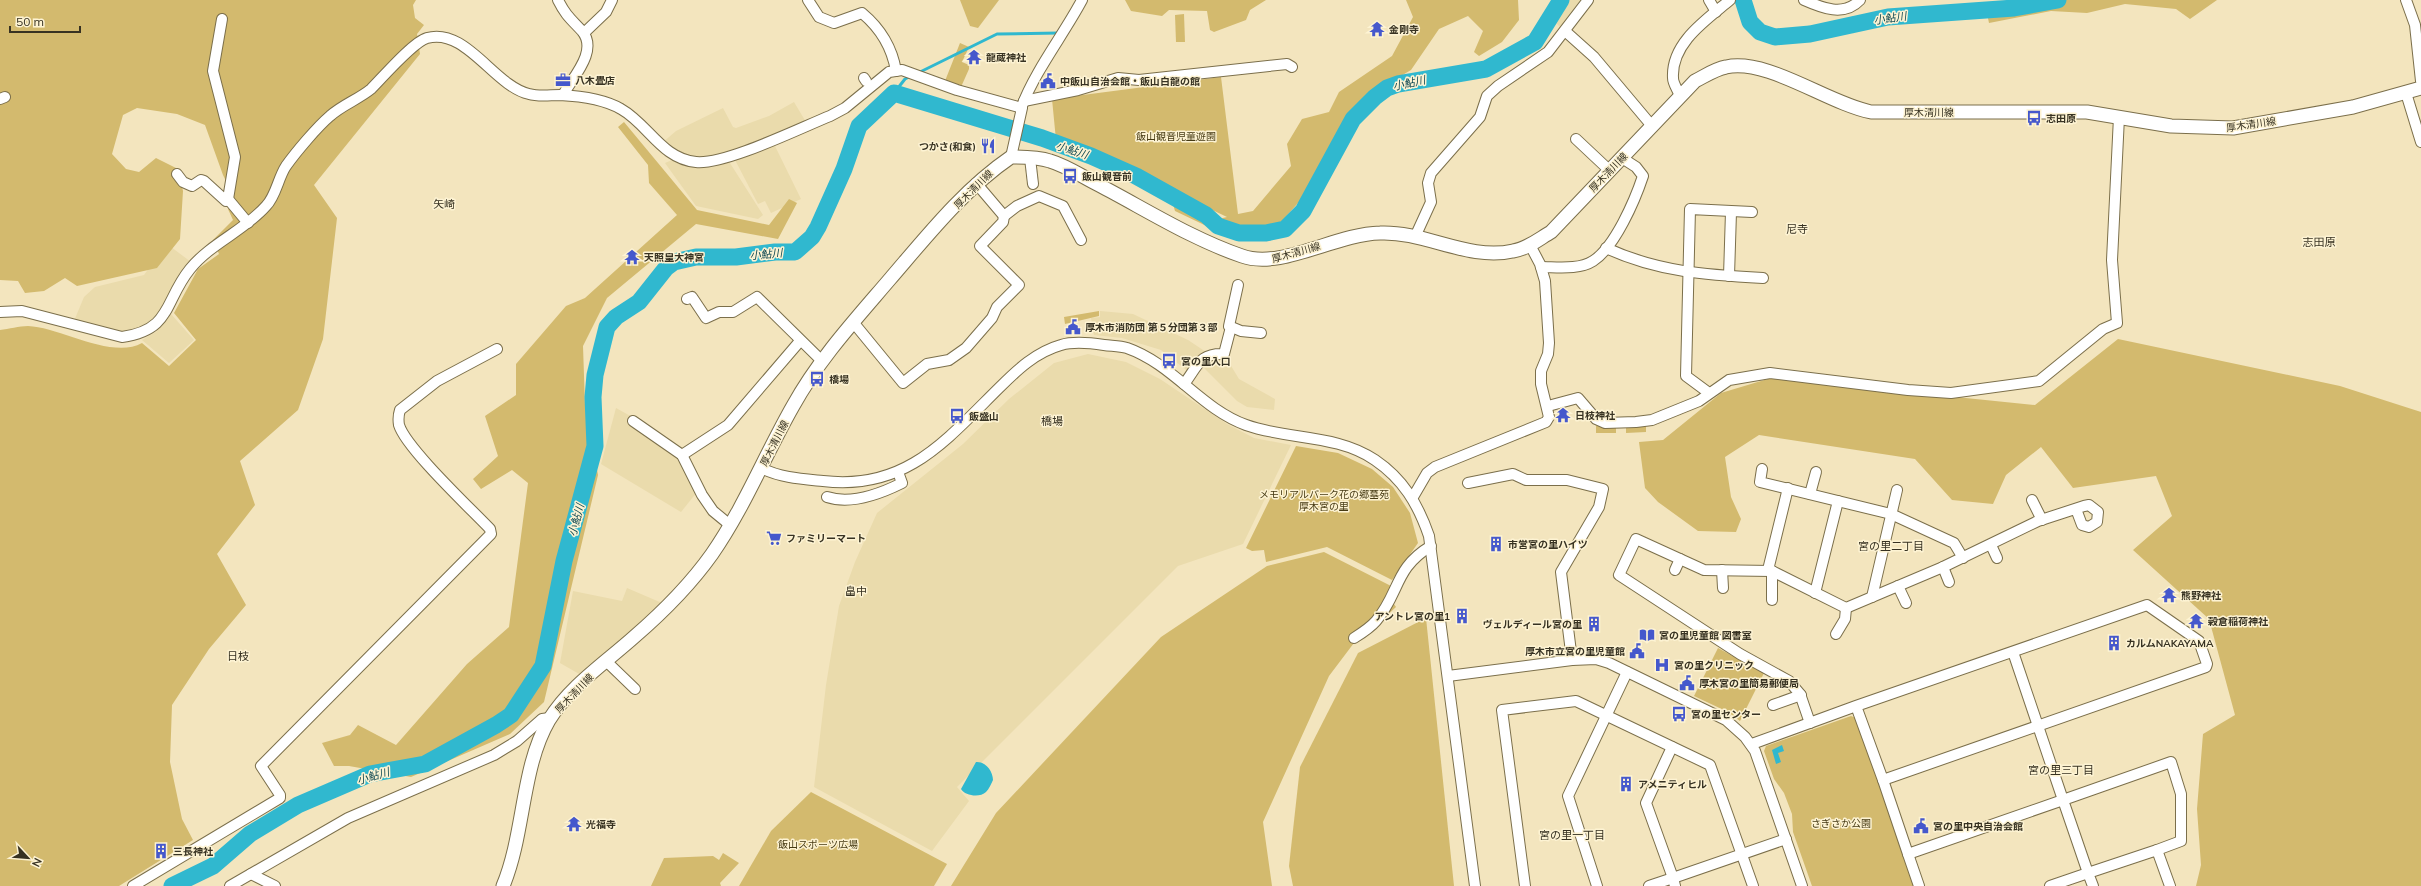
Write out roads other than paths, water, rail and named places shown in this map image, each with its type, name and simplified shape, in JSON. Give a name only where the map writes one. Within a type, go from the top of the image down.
[{"type":"main road","name":"厚木清川線","points":[[506,885],[517,843],[536,747],[550,718],[580,682],[663,611],[686,586],[711,554],[730,525],[793,406],[822,361],[853,322],[976,183],[1012,151],[1030,158],[1050,161],[1217,246],[1252,260],[1280,258],[1339,239],[1362,234],[1399,233],[1477,251],[1499,253],[1515,251],[1530,245],[1559,224],[1695,81],[1711,72],[1725,67],[1742,65],[1760,68],[1838,102],[1871,112],[2087,112],[2171,126],[2233,128],[2353,107],[2421,88]]},
{"type":"street","points":[[558,0],[566,16],[584,33],[587,47],[586,55],[563,95]]},
{"type":"street","points":[[584,33],[606,12],[612,0]]},
{"type":"street","points":[[808,0],[819,17],[834,23],[862,13],[872,21],[880,30],[891,52],[896,71]]},
{"type":"street","points":[[1012,151],[1022,107],[1082,0]]},
{"type":"street","points":[[1415,237],[1431,202],[1428,183],[1431,173],[1480,117],[1487,96],[1498,86],[1548,52],[1588,0]]},
{"type":"street","points":[[1709,0],[1717,11]]},
{"type":"street","points":[[1680,96],[1673,80],[1676,56],[1683,43],[1730,0]]},
{"type":"street","points":[[1804,0],[1825,9],[1834,10],[1855,5],[1860,0]]},
{"type":"street","points":[[2406,0],[2415,25],[2421,81]]},
{"type":"street","points":[[222,19],[213,71],[235,157],[228,199]]},
{"type":"street","points":[[1565,31],[1594,57],[1652,126]]},
{"type":"street","points":[[0,312],[22,311],[122,336],[137,335],[155,326],[167,311],[190,270],[202,257],[248,223],[268,205],[285,167],[330,116],[368,91],[420,41],[426,38],[437,37],[452,39],[524,93],[563,95],[604,102],[619,108],[635,119],[672,155],[696,162],[711,162],[830,116],[845,108],[889,72],[902,70],[918,74],[956,90],[1022,107],[1118,78],[1139,80],[1287,64],[1292,66]]},
{"type":"street","points":[[2406,92],[2421,142]]},
{"type":"street","points":[[1548,406],[1578,398],[1596,419],[1605,423],[1652,420],[1699,401],[1729,380],[1770,373],[1908,390],[1951,393],[2039,381],[2103,329],[2117,323],[2112,260],[2119,117]]},
{"type":"street","points":[[1576,139],[1609,170]]},
{"type":"street","points":[[1030,158],[1033,184]]},
{"type":"street","points":[[1541,267],[1572,267],[1593,261],[1606,248],[1631,207],[1643,176],[1636,167],[1622,158]]},
{"type":"street","points":[[177,174],[187,185],[192,186],[201,180],[204,181],[226,201],[228,199],[248,223]]},
{"type":"street","points":[[976,183],[1004,216]]},
{"type":"street","points":[[853,322],[903,383],[927,364],[949,360],[966,348],[992,318],[997,307],[1019,285],[980,246],[1003,222],[1004,216],[1017,206],[1039,196],[1063,206],[1081,240]]},
{"type":"street","points":[[1709,393],[1686,376],[1690,209],[1752,212]]},
{"type":"street","points":[[1729,276],[1731,212]]},
{"type":"street","points":[[1413,497],[1427,473],[1436,467],[1546,422],[1549,417],[1548,406],[1540,384],[1540,371],[1548,354],[1549,343],[1545,281],[1541,267],[1530,245]]},
{"type":"street","points":[[1606,248],[1661,268],[1688,272],[1763,278]]},
{"type":"street","points":[[1184,384],[1205,356],[1211,354],[1224,354],[1231,327],[1229,326],[1238,285]]},
{"type":"street","points":[[692,297],[706,318],[719,312],[733,312],[757,297],[822,361]]},
{"type":"street","points":[[1231,327],[1241,331],[1261,333]]},
{"type":"street","points":[[682,455],[728,425],[800,341]]},
{"type":"street","points":[[761,468],[773,474],[832,482],[876,479],[898,472],[918,462],[937,448],[1016,372],[1041,353],[1062,344],[1090,342],[1126,348],[1152,360],[1204,401],[1246,425],[1332,442],[1360,452],[1375,460],[1394,475],[1413,497],[1424,522],[1431,546],[1475,886]]},
{"type":"street","points":[[133,886],[280,798],[261,766],[491,534],[490,528],[410,444],[399,426],[398,416],[400,410],[437,381],[497,349]]},
{"type":"street","points":[[632,422],[682,455],[702,495],[713,511],[730,525]]},
{"type":"street","points":[[1762,469],[1760,482],[1892,514],[1954,543],[1963,558]]},
{"type":"street","points":[[827,497],[841,501],[888,490],[902,483],[898,472]]},
{"type":"street","points":[[1810,494],[1816,472]]},
{"type":"street","points":[[1468,483],[1492,481],[1513,474],[1526,480],[1567,480],[1606,490],[1599,507],[1561,572],[1572,660]]},
{"type":"street","points":[[1772,600],[1770,571],[1788,488]]},
{"type":"street","points":[[1872,597],[1897,490]]},
{"type":"street","points":[[2032,500],[2042,520]]},
{"type":"street","points":[[1815,593],[1838,501]]},
{"type":"street","points":[[1810,723],[1801,695],[1784,678],[1740,654],[1619,576],[1636,539],[1704,570],[1770,571],[1846,608],[1943,567],[2042,520],[2076,509]]},
{"type":"street","points":[[1991,545],[1997,558]]},
{"type":"street","points":[[1354,638],[1377,620],[1406,566],[1419,553],[1431,546]]},
{"type":"street","points":[[1675,570],[1680,559]]},
{"type":"street","points":[[1943,567],[1949,582]]},
{"type":"street","points":[[1722,570],[1723,588]]},
{"type":"street","points":[[1898,586],[1906,603]]},
{"type":"street","points":[[1752,744],[1856,706],[2147,605],[2199,641],[2207,664],[2206,666],[1883,780]]},
{"type":"street","points":[[1836,634],[1845,619],[1846,608]]},
{"type":"street","points":[[2013,652],[2037,726],[2093,886]]},
{"type":"street","points":[[1448,676],[1572,660],[1596,659],[1627,672],[1726,720],[1752,744],[1802,886]]},
{"type":"street","points":[[606,661],[635,689]]},
{"type":"street","points":[[1597,886],[1568,796],[1627,672]]},
{"type":"street","points":[[1773,706],[1801,695]]},
{"type":"street","points":[[1525,886],[1502,710],[1576,701],[1710,765],[1753,886]]},
{"type":"street","points":[[1856,706],[1919,886]]},
{"type":"street","points":[[230,886],[348,818],[494,755],[517,741],[542,719],[550,718]]},
{"type":"street","points":[[1672,747],[1646,803],[1674,882]]},
{"type":"street","points":[[1908,854],[2171,762],[2181,794],[2181,841],[2050,886]]},
{"type":"street","points":[[1649,886],[1674,882],[1742,854],[1786,839]]},
{"type":"street","points":[[2157,850],[2170,886]]},
{"type":"street","points":[[251,874],[275,886]]},
{"type":"water","points":[[1782,745],[1784,751],[1778,753],[1781,762],[1776,764],[1772,750]]},
{"type":"water","points":[[976,762],[986,765],[992,774],[993,780],[986,792],[977,796],[969,795],[961,789]]},
{"type":"waterway","name":"小鮎川","points":[[172,886],[213,866],[250,834],[298,805],[370,774],[425,764],[496,725],[511,715],[543,666],[564,561],[595,446],[593,397],[595,375],[607,327],[616,317],[639,302],[666,268],[674,262],[696,257],[736,257],[775,252],[795,252],[812,237],[818,227],[844,169],[859,126],[894,93],[1042,138],[1091,156],[1136,176],[1206,215],[1218,226],[1239,233],[1266,233],[1285,229],[1303,211],[1353,119],[1375,97],[1387,88],[1398,84],[1486,69],[1535,42],[1561,0]]},
{"type":"waterway","name":"小鮎川","points":[[1743,0],[1750,22],[1760,32],[1775,37],[1810,34],[1888,17],[2014,8],[2058,0]]},
{"type":"waterway","points":[[918,73],[997,34],[1059,33]]},
{"type":"waterway","points":[[894,93],[905,79],[911,76]]},
{"type":"place","name":"金剛寺","points":[[1377,29]]},
{"type":"place","name":"龍蔵神社","points":[[974,57]]},
{"type":"place","name":"八木畳店","points":[[563,80]]},
{"type":"place","name":"中飯山自治会館・飯山白龍の館","points":[[1048,81]]},
{"type":"place","name":"志田原","points":[[2034,118]]},
{"type":"place","name":"つかさ(和食)","points":[[988,146]]},
{"type":"place","name":"飯山観音前","points":[[1070,176]]},
{"type":"place","name":"天照皇大神宮","points":[[632,257]]},
{"type":"place","name":"厚木市消防団 第５分団第３部","points":[[1073,327]]},
{"type":"place","name":"宮の里入口","points":[[1169,361]]},
{"type":"place","name":"橋場","points":[[817,379]]},
{"type":"place","name":"日枝神社","points":[[1563,415]]},
{"type":"place","name":"飯盛山","points":[[957,416]]},
{"type":"place","name":"ファミリーマート","points":[[774,538]]},
{"type":"place","name":"市営宮の里ハイツ","points":[[1496,544]]},
{"type":"place","name":"熊野神社","points":[[2169,595]]},
{"type":"place","name":"アントレ宮の里1","points":[[1462,616]]},
{"type":"place","name":"穀倉稲荷神社","points":[[2196,621]]},
{"type":"place","name":"ヴェルディール宮の里","points":[[1594,624]]},
{"type":"place","name":"宮の里児童館 図書室","points":[[1647,635]]},
{"type":"place","name":"カルムNAKAYAMA","points":[[2114,643]]},
{"type":"place","name":"厚木市立宮の里児童館","points":[[1637,651]]},
{"type":"place","name":"宮の里クリニック","points":[[1662,665]]},
{"type":"place","name":"厚木宮の里簡易郵便局","points":[[1687,683]]},
{"type":"place","name":"宮の里センター","points":[[1679,714]]},
{"type":"place","name":"アメニティヒル","points":[[1626,784]]},
{"type":"place","name":"光福寺","points":[[574,824]]},
{"type":"place","name":"宮の里中央自治会館","points":[[1921,826]]},
{"type":"place","name":"三長神社","points":[[161,851]]},
{"type":"district","name":"矢崎","points":[[444,204]]},
{"type":"district","name":"尼寺","points":[[1797,229]]},
{"type":"district","name":"志田原","points":[[2319,242]]},
{"type":"district","name":"橋場","points":[[1052,421]]},
{"type":"district","name":"宮の里二丁目","points":[[1891,546]]},
{"type":"district","name":"畠中","points":[[856,591]]},
{"type":"district","name":"日枝","points":[[238,656]]},
{"type":"district","name":"宮の里三丁目","points":[[2061,770]]},
{"type":"district","name":"宮の里一丁目","points":[[1572,835]]},
{"type":"park label","name":"飯山観音児童遊園","points":[[1176,136]]},
{"type":"park label","name":"メモリアルパーク花の郷墓苑 厚木宮の里","points":[[1324,500]]},
{"type":"park label","name":"さぎさか公園","points":[[1841,823]]},
{"type":"park label","name":"飯山スポーツ広場","points":[[818,844]]}]
